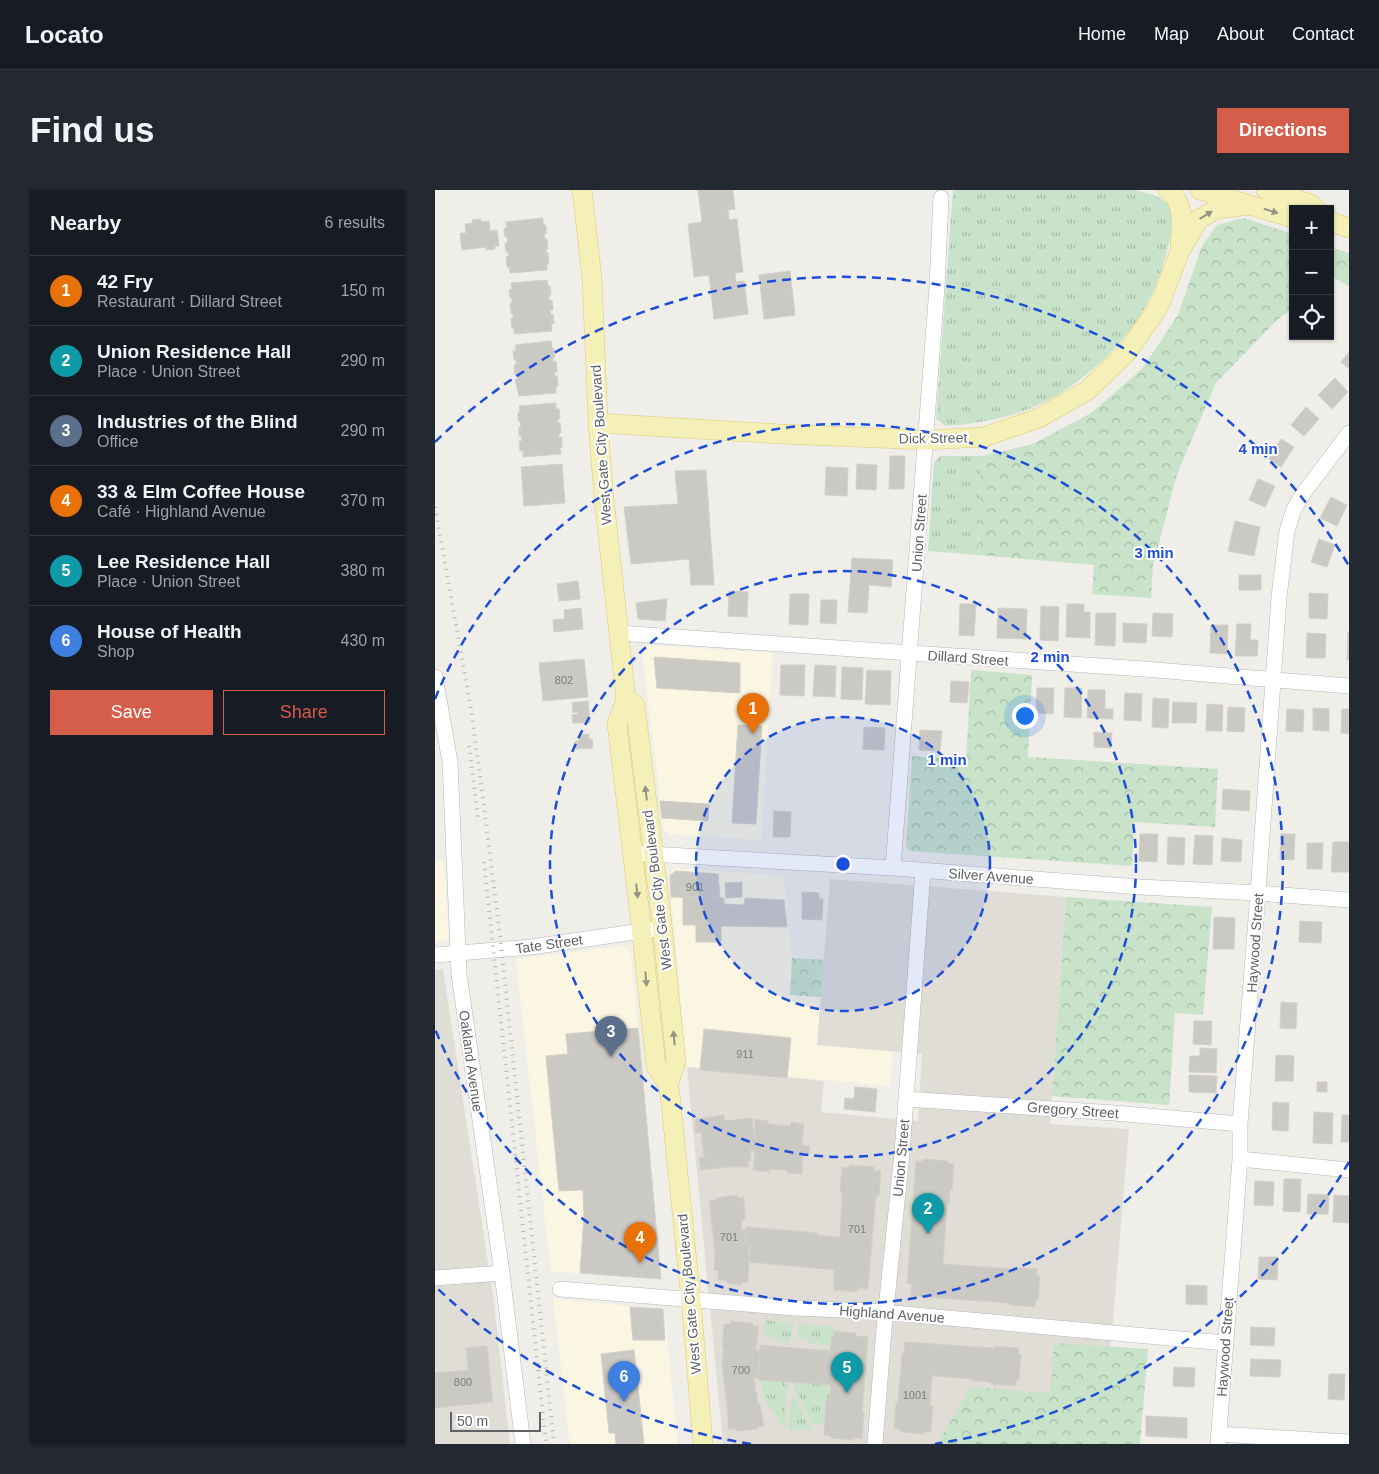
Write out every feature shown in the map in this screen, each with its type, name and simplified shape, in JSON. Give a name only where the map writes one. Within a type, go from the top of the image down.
[{"type":"main road","name":"West Gate City Boulevard","points":[[582,190],[592,278],[598,423],[604,498],[626,699],[617,724],[656,1066],[668,1085]]},
{"type":"main road","points":[[1168,190],[1172,193],[1182,210],[1180,251]]},
{"type":"main road","points":[[1200,190],[1289,217]]},
{"type":"main road","points":[[1266,190],[1312,205]]},
{"type":"main road","points":[[1180,251],[1198,220],[1216,209],[1250,205]]},
{"type":"main road","points":[[1334,222],[1349,228]]},
{"type":"main road","name":"Dick Street","points":[[598,423],[781,434],[926,440],[984,437],[1039,418],[1088,390],[1128,351],[1159,306],[1180,251]]},
{"type":"main road","name":"West Gate City Boulevard","points":[[626,699],[635,705],[663,928],[676,1062],[668,1085],[691,1300],[703,1444]]},
{"type":"street","name":"Union Street","points":[[893,868],[937,287],[941,198]]},
{"type":"street","name":"Haywood Street","points":[[1218,1439],[1240,1159],[1240,1124],[1259,893],[1279,597],[1287,531],[1301,497],[1349,432]]},
{"type":"street","name":"Dillard Street","points":[[618,633],[1144,669],[1349,686]]},
{"type":"street","name":"Oakland Avenue","points":[[435,677],[459,974],[502,1274],[523,1444]]},
{"type":"street","name":"Silver Avenue","points":[[633,853],[893,868],[1140,888],[1259,893],[1349,900]]},
{"type":"street","name":"Union Street","points":[[875,1444],[906,1099],[923,871]]},
{"type":"street","name":"Tate Street","points":[[435,955],[525,948],[663,928]]},
{"type":"street","name":"Gregory Street","points":[[906,1099],[1106,1112],[1240,1124]]},
{"type":"street","points":[[1240,1159],[1349,1170]]},
{"type":"street","points":[[435,1278],[502,1274]]},
{"type":"street","name":"Highland Avenue","points":[[560,1289],[886,1313],[1225,1344]]},
{"type":"street","points":[[1218,1439],[1349,1442]]},
{"type":"shaded area","points":[[647,645],[773,653],[761,840],[668,834],[664,830],[642,650]]},
{"type":"shaded area","points":[[444,860],[449,940],[435,942],[435,861]]},
{"type":"shaded area","points":[[676,868],[783,876],[792,958],[790,995],[821,997],[818,1045],[893,1051],[890,1086],[687,1067],[669,873]]},
{"type":"shaded area","points":[[830,879],[1066,897],[1050,1124],[1129,1129],[1106,1402],[961,1444],[723,1444],[687,1067],[824,1081],[821,1112],[918,1121],[922,1054],[817,1045]]},
{"type":"shaded area","points":[[621,946],[628,949],[631,954],[661,1274],[658,1277],[551,1272],[516,959]]},
{"type":"shaded area","points":[[443,969],[493,1295],[510,1444],[435,1444],[435,970]]},
{"type":"shaded area","points":[[553,1299],[664,1309],[678,1444],[570,1444]]},
{"type":"green space","points":[[953,190],[1135,190],[1160,198],[1168,204],[1173,221],[1171,234],[1154,290],[1128,333],[1097,366],[1060,394],[1029,409],[997,419],[946,426],[936,419]]},
{"type":"green space","points":[[1244,218],[1289,233],[1289,311],[1278,319],[1216,383],[1177,474],[1153,566],[1151,598],[1092,594],[1094,565],[978,555],[982,456],[1033,444],[1091,413],[1142,369],[1178,315],[1202,246],[1217,225]]},
{"type":"green space","points":[[1334,248],[1349,253],[1349,286],[1334,278]]},
{"type":"green space","points":[[940,456],[982,456],[978,555],[928,551],[934,463]]},
{"type":"green space","points":[[971,670],[1032,675],[1028,757],[1218,769],[1215,827],[1134,822],[1132,866],[909,851],[906,847],[912,756],[966,760]]},
{"type":"green space","points":[[1066,897],[1212,907],[1203,1015],[1175,1013],[1169,1105],[1052,1096]]},
{"type":"green space","points":[[792,958],[824,960],[821,997],[790,995]]},
{"type":"green space","points":[[765,1320],[793,1324],[792,1336],[789,1338],[789,1342],[763,1335]]},
{"type":"green space","points":[[800,1324],[835,1327],[831,1345],[818,1344],[817,1340],[815,1344],[808,1344],[809,1339],[798,1338],[798,1326]]},
{"type":"green space","points":[[1054,1343],[1148,1349],[1140,1444],[937,1444],[971,1387],[1050,1393]]},
{"type":"green space","points":[[761,1380],[786,1382],[786,1385],[788,1385],[788,1389],[786,1389],[785,1430],[764,1398]]},
{"type":"green space","points":[[796,1383],[831,1385],[823,1422],[814,1425],[794,1388]]},
{"type":"green space","points":[[795,1396],[812,1430],[788,1429],[791,1398]]},
{"type":"building","points":[[698,190],[733,190],[735,209],[728,210],[729,219],[726,220],[737,219],[743,272],[735,273],[736,282],[744,281],[748,314],[714,319],[709,275],[694,277],[688,224],[702,222]]},
{"type":"building","points":[[543,218],[543,225],[546,225],[546,234],[544,234],[545,239],[547,239],[548,249],[546,249],[549,263],[547,263],[547,270],[510,273],[506,257],[509,256],[508,252],[506,252],[505,243],[508,242],[507,237],[505,237],[504,228],[507,228],[506,222]]},
{"type":"building","points":[[481,219],[481,222],[489,221],[490,231],[497,230],[499,246],[495,246],[495,249],[486,250],[486,247],[462,250],[460,233],[466,233],[465,224],[473,223],[472,220]]},
{"type":"building","points":[[790,271],[795,315],[764,319],[759,275]]},
{"type":"building","points":[[547,280],[551,295],[549,295],[549,300],[552,300],[553,310],[550,310],[551,315],[553,314],[554,324],[551,324],[552,331],[514,334],[511,318],[513,318],[513,313],[511,313],[510,304],[512,303],[512,298],[510,298],[509,290],[512,289],[511,283]]},
{"type":"building","points":[[551,341],[555,357],[553,357],[553,362],[556,361],[557,372],[554,372],[555,376],[557,376],[558,386],[556,386],[556,393],[519,396],[515,379],[518,379],[517,375],[515,375],[514,365],[516,365],[513,351],[516,351],[515,345]]},
{"type":"building","points":[[1349,352],[1349,369],[1341,362]]},
{"type":"building","points":[[1335,378],[1348,392],[1332,409],[1318,395]]},
{"type":"building","points":[[556,403],[556,409],[559,409],[560,418],[558,419],[561,433],[559,433],[559,438],[562,437],[561,454],[523,457],[519,441],[522,441],[521,436],[519,436],[519,427],[521,427],[520,421],[518,421],[519,406]]},
{"type":"building","points":[[1306,407],[1319,419],[1304,436],[1291,425]]},
{"type":"building","points":[[1281,439],[1294,447],[1281,467],[1269,459]]},
{"type":"building","points":[[890,456],[905,456],[904,489],[889,489]]},
{"type":"building","points":[[562,464],[565,503],[524,506],[521,467]]},
{"type":"building","points":[[857,464],[877,465],[876,490],[856,489]]},
{"type":"building","points":[[826,467],[848,468],[847,496],[825,495]]},
{"type":"building","points":[[706,470],[714,585],[691,585],[689,559],[631,564],[624,507],[678,504],[675,471]]},
{"type":"building","points":[[1258,479],[1275,486],[1265,507],[1249,500]]},
{"type":"building","points":[[1331,497],[1347,505],[1337,526],[1320,518]]},
{"type":"building","points":[[1235,521],[1260,527],[1254,556],[1228,551]]},
{"type":"building","points":[[1319,539],[1335,545],[1327,567],[1311,562]]},
{"type":"building","points":[[852,558],[893,560],[891,587],[869,585],[867,613],[848,612]]},
{"type":"building","points":[[1239,575],[1261,575],[1261,590],[1239,590]]},
{"type":"building","points":[[578,581],[580,599],[559,601],[557,584]]},
{"type":"building","points":[[729,591],[748,592],[747,617],[728,616]]},
{"type":"building","points":[[1309,593],[1328,594],[1327,619],[1309,618]]},
{"type":"building","points":[[790,594],[809,594],[808,625],[789,624]]},
{"type":"building","points":[[667,599],[665,621],[638,619],[636,603]]},
{"type":"building","points":[[821,600],[837,600],[836,624],[820,623]]},
{"type":"building","points":[[960,604],[976,604],[974,636],[959,635]]},
{"type":"building","points":[[1067,604],[1084,604],[1084,612],[1090,612],[1090,638],[1066,637]]},
{"type":"building","points":[[1041,606],[1059,607],[1058,641],[1040,640]]},
{"type":"building","points":[[581,608],[583,629],[554,632],[553,620],[565,619],[564,610]]},
{"type":"building","points":[[998,608],[1027,609],[1026,639],[997,638]]},
{"type":"building","points":[[1096,613],[1116,613],[1115,646],[1095,645]]},
{"type":"building","points":[[1153,613],[1173,614],[1172,637],[1152,636]]},
{"type":"building","points":[[1123,623],[1147,624],[1146,643],[1123,642]]},
{"type":"building","points":[[1237,624],[1251,624],[1250,640],[1258,640],[1257,656],[1235,656]]},
{"type":"building","points":[[1211,625],[1228,625],[1227,654],[1210,653]]},
{"type":"building","points":[[1348,632],[1349,660],[1347,660]]},
{"type":"building","points":[[1307,633],[1326,634],[1325,658],[1306,658]]},
{"type":"building","points":[[654,657],[740,663],[740,693],[657,688]]},
{"type":"building","points":[[584,659],[588,697],[543,701],[539,663]]},
{"type":"building","points":[[781,665],[805,665],[804,696],[780,695]]},
{"type":"building","points":[[815,665],[836,666],[835,697],[813,696]]},
{"type":"building","points":[[842,667],[863,668],[862,700],[841,699]]},
{"type":"building","points":[[867,670],[891,671],[890,705],[865,704]]},
{"type":"building","points":[[951,681],[969,682],[967,703],[950,702]]},
{"type":"building","points":[[1037,688],[1054,688],[1053,714],[1036,713]]},
{"type":"building","points":[[1065,688],[1082,688],[1081,718],[1064,717]]},
{"type":"building","points":[[1088,690],[1105,690],[1105,709],[1113,709],[1113,719],[1087,718]]},
{"type":"building","points":[[1125,693],[1142,694],[1141,721],[1124,720]]},
{"type":"building","points":[[1153,698],[1169,699],[1168,728],[1152,727]]},
{"type":"building","points":[[588,701],[590,723],[573,723],[572,715],[578,714],[578,712],[573,713],[572,703]]},
{"type":"building","points":[[1173,702],[1197,703],[1196,723],[1172,723]]},
{"type":"building","points":[[1207,704],[1223,705],[1222,731],[1206,731]]},
{"type":"building","points":[[1228,707],[1245,708],[1244,732],[1227,731]]},
{"type":"building","points":[[1313,708],[1329,709],[1329,731],[1313,730]]},
{"type":"building","points":[[1287,709],[1304,710],[1303,732],[1286,731]]},
{"type":"building","points":[[1342,709],[1349,709],[1349,734],[1341,733]]},
{"type":"building","points":[[738,725],[762,726],[756,824],[732,823]]},
{"type":"building","points":[[864,727],[885,728],[884,750],[863,749]]},
{"type":"building","points":[[920,730],[942,731],[940,751],[919,750]]},
{"type":"building","points":[[1094,732],[1112,733],[1111,748],[1094,747]]},
{"type":"building","points":[[589,734],[589,739],[592,739],[593,748],[576,749],[575,741],[580,741],[579,735]]},
{"type":"building","points":[[1223,789],[1250,791],[1249,811],[1222,809]]},
{"type":"building","points":[[660,801],[709,804],[708,821],[662,818]]},
{"type":"building","points":[[774,811],[791,812],[790,837],[773,837]]},
{"type":"building","points":[[1140,834],[1158,834],[1157,862],[1139,861]]},
{"type":"building","points":[[1281,834],[1295,834],[1294,860],[1280,859]]},
{"type":"building","points":[[1195,835],[1213,836],[1212,865],[1193,864]]},
{"type":"building","points":[[1168,837],[1185,838],[1184,865],[1167,864]]},
{"type":"building","points":[[1222,838],[1242,840],[1241,862],[1221,861]]},
{"type":"building","points":[[1333,842],[1349,842],[1349,872],[1331,872]]},
{"type":"building","points":[[1307,843],[1323,843],[1322,869],[1307,869]]},
{"type":"building","points":[[676,871],[718,874],[720,898],[671,897],[670,875]]},
{"type":"building","points":[[742,882],[742,897],[726,898],[725,883]]},
{"type":"building","points":[[802,892],[819,893],[819,899],[823,899],[822,920],[802,919]]},
{"type":"building","points":[[683,897],[724,898],[724,904],[744,905],[745,898],[784,900],[787,927],[721,926],[721,942],[696,942],[696,925],[683,925]]},
{"type":"building","points":[[1214,917],[1235,918],[1234,949],[1213,949]]},
{"type":"building","points":[[1300,921],[1322,922],[1321,943],[1299,942]]},
{"type":"building","points":[[1281,1002],[1297,1003],[1296,1029],[1280,1028]]},
{"type":"building","points":[[1194,1021],[1212,1021],[1211,1045],[1193,1044]]},
{"type":"building","points":[[638,1028],[661,1279],[580,1273],[584,1217],[583,1190],[559,1191],[546,1056],[568,1054],[566,1034]]},
{"type":"building","points":[[704,1029],[791,1038],[787,1078],[700,1070]]},
{"type":"building","points":[[1200,1048],[1217,1049],[1216,1073],[1189,1072],[1190,1056],[1200,1056]]},
{"type":"building","points":[[1276,1055],[1294,1056],[1293,1081],[1275,1081]]},
{"type":"building","points":[[1189,1075],[1217,1076],[1216,1093],[1189,1092]]},
{"type":"building","points":[[1317,1082],[1327,1082],[1327,1092],[1317,1092]]},
{"type":"building","points":[[855,1087],[877,1089],[875,1112],[844,1109],[845,1098],[854,1099]]},
{"type":"building","points":[[1273,1102],[1289,1103],[1288,1131],[1272,1130]]},
{"type":"building","points":[[1314,1112],[1333,1113],[1332,1144],[1313,1143]]},
{"type":"building","points":[[724,1115],[725,1121],[752,1118],[754,1138],[755,1119],[768,1121],[768,1124],[790,1126],[791,1122],[804,1124],[802,1145],[810,1146],[809,1155],[803,1154],[802,1174],[787,1173],[787,1170],[769,1169],[769,1172],[753,1170],[755,1150],[750,1151],[751,1160],[748,1161],[749,1167],[701,1170],[699,1157],[704,1157],[701,1132],[696,1133],[695,1119]]},
{"type":"building","points":[[1342,1115],[1349,1115],[1349,1142],[1341,1142]]},
{"type":"building","points":[[923,1159],[948,1161],[947,1163],[954,1164],[952,1190],[950,1190],[949,1204],[947,1204],[943,1264],[1037,1269],[1037,1276],[1040,1276],[1038,1300],[1035,1300],[1035,1307],[1009,1305],[1009,1303],[911,1296],[912,1284],[907,1284],[916,1161],[923,1161]]},
{"type":"building","points":[[849,1165],[874,1167],[874,1170],[881,1171],[879,1196],[876,1196],[868,1289],[857,1288],[857,1292],[834,1290],[834,1271],[836,1270],[748,1262],[750,1243],[745,1243],[746,1227],[818,1233],[818,1235],[840,1237],[842,1167],[849,1168]]},
{"type":"building","points":[[1284,1179],[1301,1179],[1300,1212],[1283,1211]]},
{"type":"building","points":[[1255,1181],[1274,1182],[1273,1206],[1254,1205]]},
{"type":"building","points":[[1308,1194],[1329,1195],[1328,1214],[1307,1214]]},
{"type":"building","points":[[737,1195],[737,1198],[744,1197],[745,1219],[742,1220],[741,1226],[742,1230],[746,1230],[745,1243],[750,1243],[748,1283],[741,1282],[741,1285],[718,1280],[718,1271],[714,1270],[715,1252],[709,1201],[716,1200],[715,1198]]},
{"type":"building","points":[[1334,1195],[1349,1196],[1349,1223],[1333,1222]]},
{"type":"building","points":[[1259,1257],[1278,1257],[1277,1280],[1258,1279]]},
{"type":"building","points":[[1186,1285],[1207,1286],[1207,1305],[1186,1304]]},
{"type":"building","points":[[630,1307],[663,1309],[665,1340],[633,1340]]},
{"type":"building","points":[[731,1321],[752,1323],[753,1326],[759,1326],[756,1349],[760,1350],[758,1378],[754,1378],[764,1426],[757,1427],[757,1429],[736,1431],[736,1429],[728,1429],[722,1363],[724,1346],[722,1346],[724,1324],[730,1324]]},
{"type":"building","points":[[1251,1327],[1275,1328],[1274,1346],[1250,1345]]},
{"type":"building","points":[[834,1331],[856,1333],[856,1336],[868,1337],[862,1413],[864,1413],[862,1439],[830,1438],[831,1436],[824,1435],[826,1400],[829,1400],[831,1385],[758,1380],[760,1345],[832,1351],[830,1350]]},
{"type":"building","points":[[905,1342],[1019,1348],[1018,1354],[1021,1354],[1019,1380],[1016,1379],[1016,1386],[991,1384],[991,1382],[973,1381],[973,1379],[932,1376],[930,1406],[933,1406],[931,1432],[924,1431],[924,1434],[900,1432],[900,1429],[894,1428],[902,1353],[904,1353]]},
{"type":"building","points":[[487,1346],[493,1402],[435,1408],[435,1373],[468,1370],[466,1348]]},
{"type":"building","points":[[634,1350],[644,1444],[616,1444],[615,1433],[609,1433],[601,1354]]},
{"type":"building","points":[[1251,1359],[1281,1360],[1280,1377],[1250,1376]]},
{"type":"building","points":[[1174,1367],[1195,1368],[1194,1387],[1173,1386]]},
{"type":"building","points":[[1329,1374],[1345,1374],[1344,1400],[1328,1399]]},
{"type":"building","points":[[1146,1416],[1187,1418],[1187,1438],[1146,1436]]},
{"type":"railway","points":[[435,507],[471,709],[482,791],[500,936],[554,1444]]},
{"type":"railway","points":[[469,746],[478,818]]},
{"type":"railway","points":[[484,862],[546,1444]]},
{"type":"place","name":"42 Fry","points":[[753,734]]},
{"type":"place","name":"Industries of the Blind","points":[[611,1057]]},
{"type":"place","name":"Union Residence Hall","points":[[928,1234]]},
{"type":"place","name":"33 & Elm Coffee House","points":[[640,1263]]},
{"type":"place","name":"Lee Residence Hall","points":[[847,1393]]},
{"type":"place","name":"House of Health","points":[[624,1402]]}]
